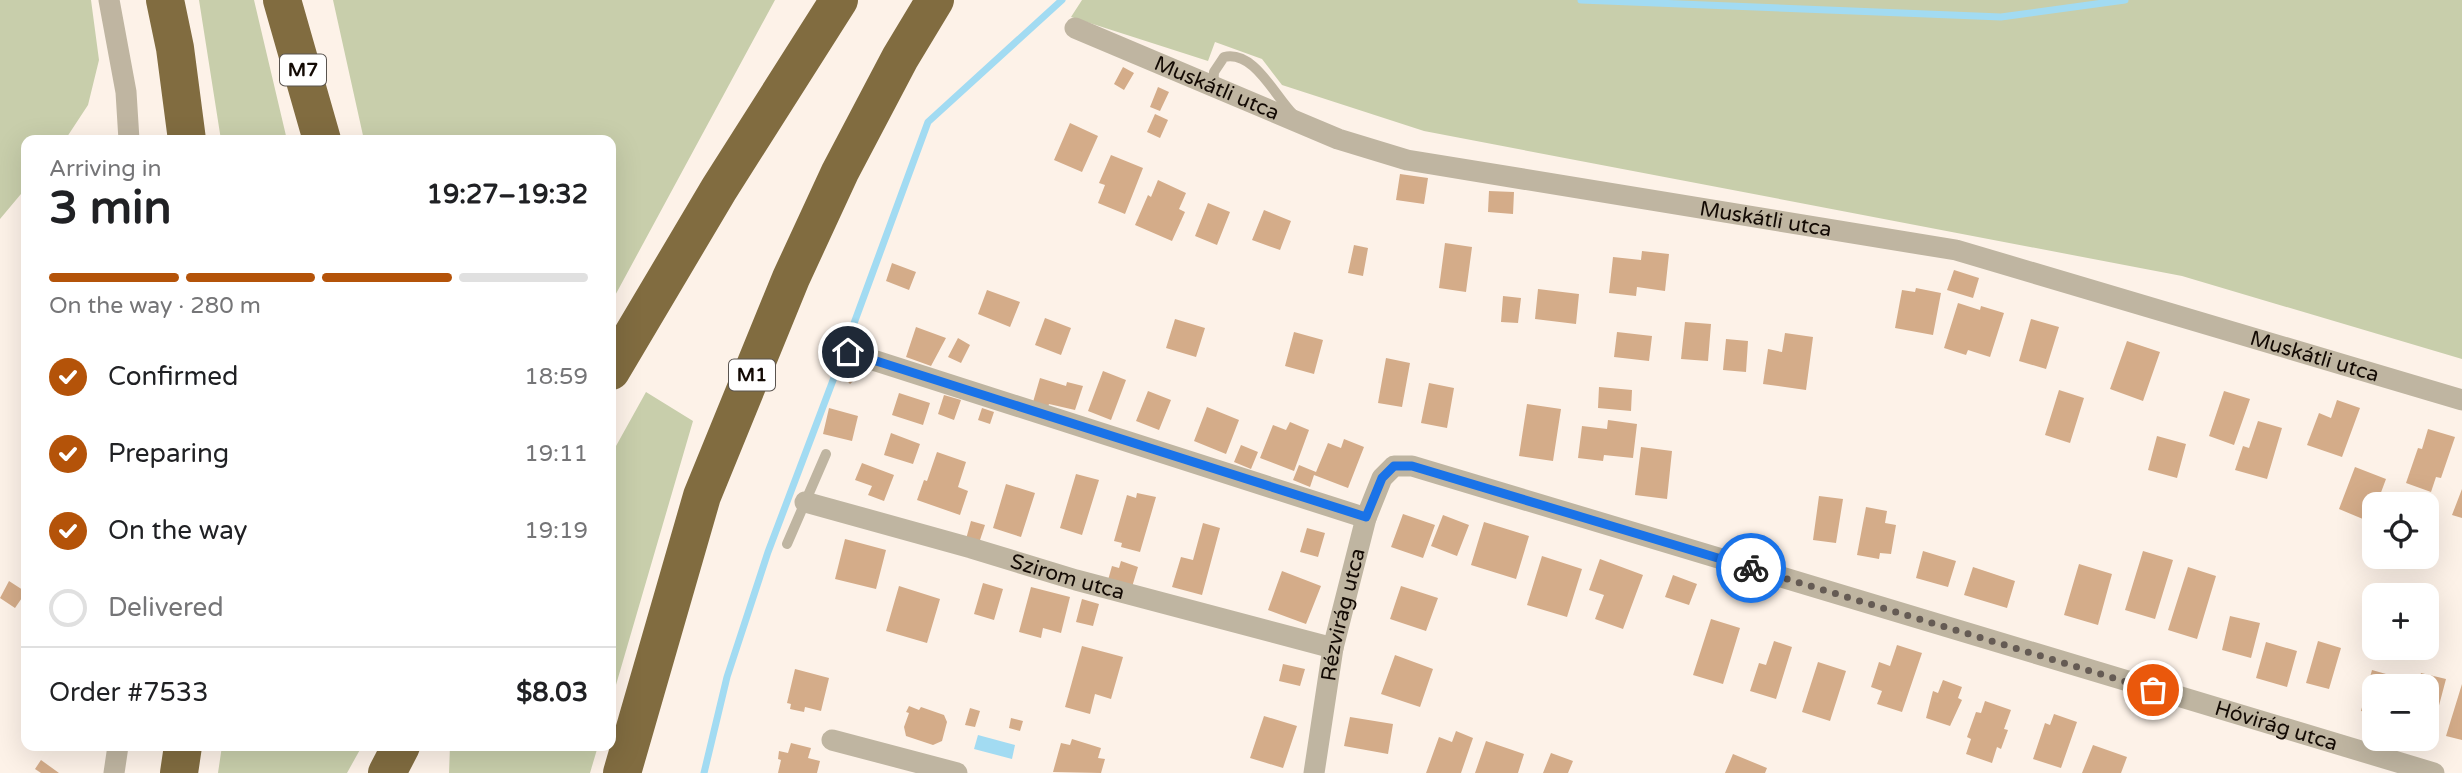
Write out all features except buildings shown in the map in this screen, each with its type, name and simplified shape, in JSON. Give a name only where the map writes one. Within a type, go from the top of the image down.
[{"type":"highway","points":[[165,0],[175,48],[186,135]]},
{"type":"highway","name":"M7","points":[[282,0],[321,135]]},
{"type":"highway","points":[[616,363],[719,189],[839,0]]},
{"type":"highway","name":"M1","points":[[622,773],[702,496],[791,278],[840,172],[900,58],[935,0]]},
{"type":"highway","points":[[178,773],[182,751]]},
{"type":"highway","points":[[387,773],[398,751]]},
{"type":"highway","points":[[408,751],[408,773]]},
{"type":"street","points":[[109,0],[126,92],[129,135]]},
{"type":"street","name":"Muskátli utca","points":[[1075,28],[1338,139],[1407,160],[1956,250],[2462,400]]},
{"type":"street","points":[[848,352],[1366,517]]},
{"type":"street","name":"Rézvirág utca","points":[[1314,773],[1333,648],[1366,517],[1382,478],[1394,466]]},
{"type":"street","name":"Hóvirág utca","points":[[1394,466],[1412,466],[2434,773]]},
{"type":"street","name":"Szirom utca","points":[[805,502],[1076,580],[1333,648]]},
{"type":"street","points":[[832,740],[957,773]]},
{"type":"street","points":[[114,773],[117,751]]},
{"type":"lane","points":[[1213,87],[1214,72],[1224,57],[1234,54],[1252,64],[1302,124]]},
{"type":"lane","points":[[787,544],[826,454]]},
{"type":"green space","points":[[0,0],[91,0],[99,60],[88,105],[68,135],[21,135],[21,194],[0,219]]},
{"type":"green space","points":[[199,0],[254,0],[286,135],[220,135]]},
{"type":"green space","points":[[333,0],[775,0],[616,294],[616,135],[363,135]]},
{"type":"green space","points":[[1082,0],[2462,0],[2462,359],[2182,276],[1424,131],[1282,85],[1262,59],[1215,42],[1208,61],[1071,17]]},
{"type":"green space","points":[[646,392],[693,421],[616,685],[616,446]]},
{"type":"green space","points":[[221,751],[359,751],[347,773],[218,773]]},
{"type":"green space","points":[[450,751],[597,751],[590,773],[449,773]]},
{"type":"water","points":[[978,735],[1015,745],[1012,759],[974,749]]},
{"type":"waterway","points":[[853,326],[928,122],[1062,0]]},
{"type":"waterway","points":[[1581,0],[2001,17],[2125,0]]},
{"type":"waterway","points":[[704,773],[727,677],[768,552],[835,375]]},
{"type":"way so far","points":[[1751,568],[2153,690]]},
{"type":"route","points":[[848,352],[1101,435],[1366,517],[1382,478],[1394,466],[1412,466],[1751,568]]}]
